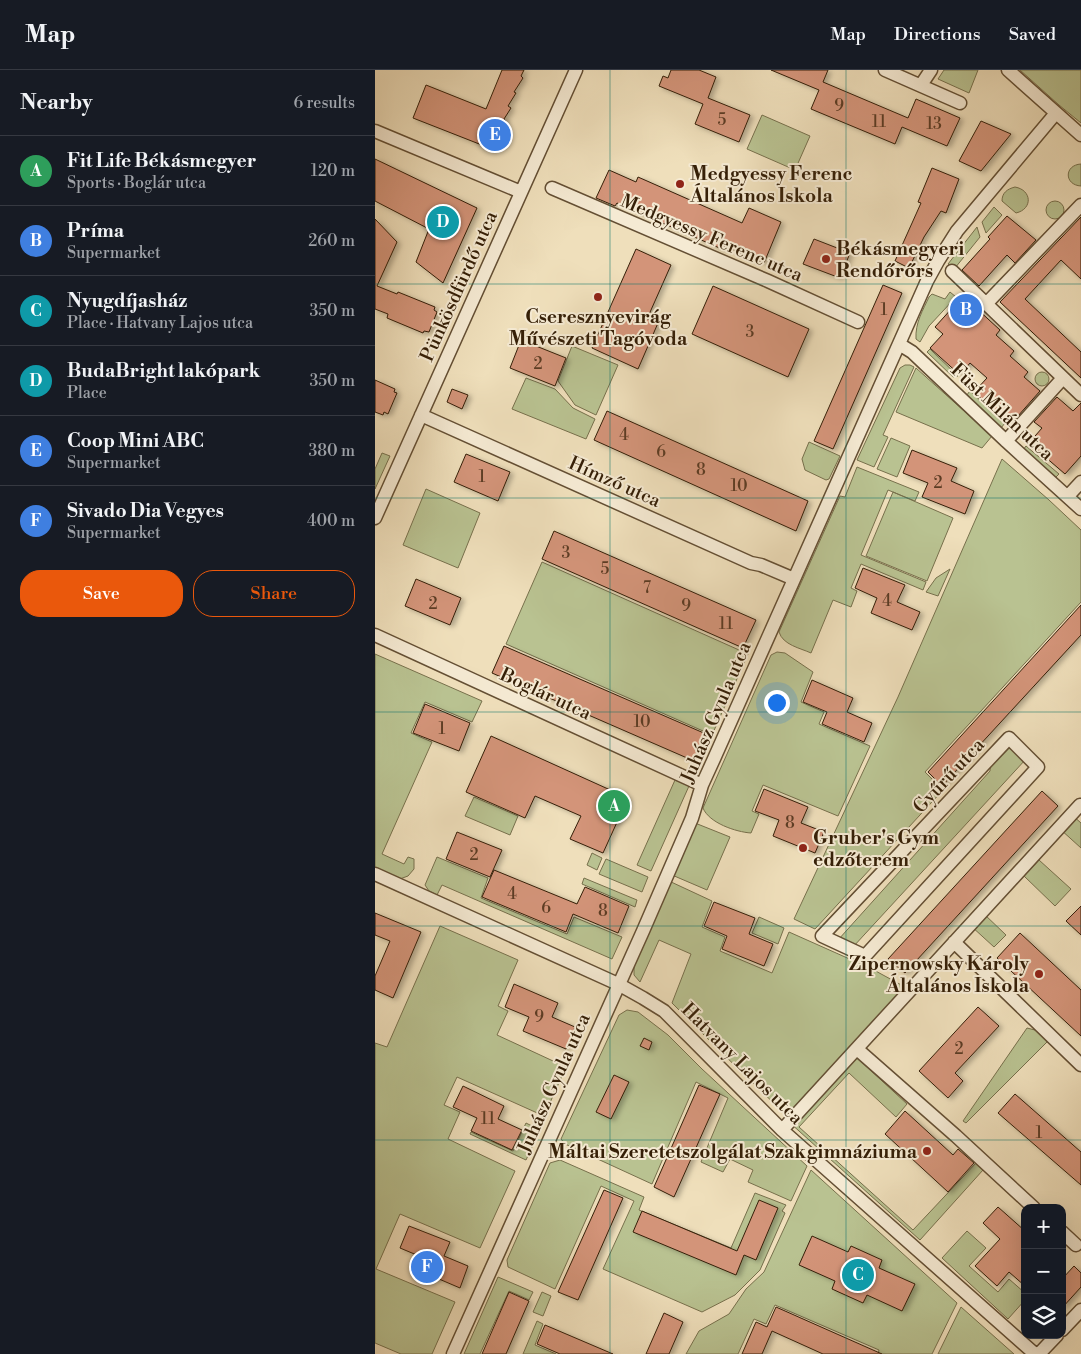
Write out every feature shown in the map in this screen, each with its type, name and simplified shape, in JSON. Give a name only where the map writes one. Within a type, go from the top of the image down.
[{"type":"street","name":"Pünkösdfürdő utca","points":[[375,518],[576,70]]},
{"type":"street","points":[[885,70],[960,103]]},
{"type":"street","points":[[921,85],[931,70]]},
{"type":"street","points":[[1008,70],[1081,135]]},
{"type":"street","name":"Juhász Gyula utca","points":[[453,1354],[692,818],[702,785],[931,274],[957,231],[1056,113]]},
{"type":"street","points":[[375,131],[521,192]]},
{"type":"street","name":"Medgyessy Ferenc utca","points":[[552,188],[858,322]]},
{"type":"street","points":[[986,304],[1081,205]]},
{"type":"street","points":[[952,272],[1081,395]]},
{"type":"street","name":"Füst Milán utca","points":[[899,344],[912,352],[1081,509]]},
{"type":"street","points":[[1006,441],[1063,378]]},
{"type":"street","name":"Hímző utca","points":[[421,415],[751,563],[761,565],[794,579]]},
{"type":"street","points":[[1068,496],[1081,482]]},
{"type":"street","name":"Boglár utca","points":[[375,635],[702,785]]},
{"type":"street","name":"Gyűrű utca","points":[[1009,738],[1038,767],[865,956],[822,936],[947,802],[1009,738]]},
{"type":"street","points":[[782,1130],[1080,806]]},
{"type":"street","name":"Hatvany Lajos utca","points":[[375,874],[618,984],[663,1011],[782,1130],[1035,1354]]},
{"type":"street","points":[[953,942],[1081,1065]]},
{"type":"street","points":[[857,1049],[1030,1204]]},
{"type":"street","points":[[1066,1235],[1076,1244]]},
{"type":"street","points":[[1066,1326],[1081,1310]]},
{"type":"street","points":[[1039,1354],[1053,1339]]},
{"type":"green space","points":[[944,70],[978,70],[969,93],[938,79]]},
{"type":"green space","points":[[1020,70],[1081,70],[1081,123],[1059,105]]},
{"type":"green space","points":[[762,115],[810,136],[795,170],[747,149]]},
{"type":"green space","points":[[1081,164],[1081,186],[1071,182],[1068,175],[1071,168]]},
{"type":"green space","points":[[1015,187],[1025,192],[1028,200],[1025,208],[1016,213],[1002,201],[1005,192]]},
{"type":"green space","points":[[1055,201],[1061,204],[1064,210],[1061,216],[1055,219],[1049,216],[1046,210],[1049,204]]},
{"type":"green space","points":[[994,207],[1002,215],[986,233],[982,222]]},
{"type":"green space","points":[[977,227],[980,237],[955,268],[948,264]]},
{"type":"green space","points":[[950,292],[956,297],[929,326],[920,342],[916,339],[917,328],[929,297],[932,294],[945,299]]},
{"type":"green space","points":[[572,346],[618,365],[596,415],[575,405],[558,381]]},
{"type":"green space","points":[[930,349],[958,376],[953,377],[927,352]]},
{"type":"green space","points":[[905,365],[914,367],[883,435],[888,437],[874,467],[857,460],[900,368]]},
{"type":"green space","points":[[916,368],[992,436],[982,448],[896,412]]},
{"type":"green space","points":[[1042,372],[1047,374],[1049,379],[1047,384],[1042,386],[1037,384],[1035,379],[1037,374]]},
{"type":"green space","points":[[526,378],[555,389],[573,408],[595,419],[586,439],[512,409]]},
{"type":"green space","points":[[970,391],[1005,423],[1001,428],[966,396]]},
{"type":"green space","points":[[891,438],[910,446],[897,477],[877,469]]},
{"type":"green space","points":[[809,442],[840,456],[829,479],[826,480],[805,470],[802,459]]},
{"type":"green space","points":[[1026,446],[1059,474],[1055,478],[1023,450]]},
{"type":"green space","points":[[382,453],[390,456],[375,489],[375,469]]},
{"type":"green space","points":[[1002,459],[1081,530],[1081,602],[925,772],[943,790],[815,929],[794,919],[898,697]]},
{"type":"green space","points":[[857,467],[919,492],[915,501],[888,490],[861,555],[926,582],[923,590],[861,564],[851,588],[857,591],[851,607],[833,600],[811,653],[788,643],[779,632],[840,496],[845,497]]},
{"type":"green space","points":[[426,489],[480,513],[458,568],[403,545]]},
{"type":"green space","points":[[893,492],[953,518],[927,581],[866,556]]},
{"type":"green space","points":[[542,562],[748,654],[712,735],[506,644]]},
{"type":"green space","points":[[950,569],[938,596],[926,592],[936,578]]},
{"type":"green space","points":[[777,652],[785,653],[813,672],[801,702],[824,712],[819,724],[870,746],[838,816],[763,785],[752,811],[759,814],[751,833],[731,829],[711,818],[703,808],[771,655]]},
{"type":"green space","points":[[375,654],[482,701],[472,722],[425,702],[411,733],[432,742],[382,854],[404,864],[408,857],[414,859],[414,869],[408,876],[397,880],[375,869]]},
{"type":"green space","points":[[1005,744],[1026,759],[853,947],[838,940],[990,771],[991,759]]},
{"type":"green space","points":[[675,780],[689,786],[651,871],[637,865]]},
{"type":"green space","points":[[474,797],[518,816],[510,835],[465,816]]},
{"type":"green space","points":[[1072,815],[1081,823],[1081,848],[1060,829]]},
{"type":"green space","points":[[695,823],[730,837],[707,890],[672,875]]},
{"type":"green space","points":[[592,853],[602,858],[597,870],[587,865]]},
{"type":"green space","points":[[437,857],[488,878],[481,898],[567,934],[574,917],[622,937],[612,959],[442,885],[437,895],[429,891],[425,885]]},
{"type":"green space","points":[[606,859],[648,877],[642,892],[599,874]]},
{"type":"green space","points":[[1039,860],[1071,889],[1055,906],[1024,876]]},
{"type":"green space","points":[[584,878],[637,900],[635,907],[582,884]]},
{"type":"green space","points":[[669,881],[712,901],[702,927],[725,937],[720,951],[772,973],[789,932],[872,969],[905,987],[787,1116],[672,1003],[691,954],[659,940],[640,982],[634,975],[634,965]]},
{"type":"green space","points":[[983,913],[1006,935],[994,947],[971,926]]},
{"type":"green space","points":[[759,917],[784,928],[778,944],[752,933]]},
{"type":"green space","points":[[440,926],[518,960],[498,1006],[508,1011],[497,1035],[566,1067],[544,1116],[457,1077],[444,1105],[460,1112],[448,1139],[515,1171],[480,1248],[400,1214],[376,1269],[455,1302],[432,1354],[401,1354],[375,1343],[375,1043],[387,1047]]},
{"type":"green space","points":[[627,1010],[638,1012],[668,1035],[807,1166],[791,1201],[748,1182],[753,1170],[730,1159],[723,1172],[701,1162],[728,1098],[696,1082],[652,1184],[565,1144],[561,1139],[619,1015]]},
{"type":"green space","points":[[1027,1028],[1040,1029],[1050,1039],[966,1123],[963,1121]]},
{"type":"green space","points":[[854,1055],[907,1104],[896,1117],[849,1073],[799,1127],[913,1230],[976,1163],[983,1170],[920,1240],[789,1122]]},
{"type":"green space","points":[[526,1123],[540,1130],[526,1160],[470,1134],[471,1132],[513,1151]]},
{"type":"green space","points":[[560,1160],[644,1197],[639,1210],[731,1248],[755,1193],[786,1205],[782,1211],[785,1213],[760,1270],[735,1295],[702,1312],[603,1269],[634,1201],[601,1186],[555,1289],[508,1267],[507,1260],[550,1163]]},
{"type":"green space","points":[[811,1170],[957,1303],[932,1354],[878,1354],[879,1350],[775,1305],[766,1324],[754,1319],[738,1354],[686,1354],[699,1331],[729,1314],[746,1289],[764,1272]]},
{"type":"green space","points":[[967,1231],[986,1248],[969,1266],[998,1292],[1009,1279],[1021,1290],[1021,1304],[1008,1319],[942,1258]]},
{"type":"green space","points":[[498,1277],[533,1292],[529,1300],[509,1291],[480,1354],[464,1354]]},
{"type":"green space","points":[[542,1292],[551,1296],[543,1316],[533,1312]]},
{"type":"green space","points":[[961,1307],[1014,1354],[938,1354]]},
{"type":"green space","points":[[537,1321],[543,1324],[535,1345],[556,1354],[523,1354]]},
{"type":"building","points":[[502,70],[524,70],[521,76],[523,78],[508,106],[511,108],[504,119],[506,121],[499,131],[501,133],[492,149],[413,118],[426,85],[486,109]]},
{"type":"building","points":[[671,70],[699,70],[716,77],[708,98],[750,115],[739,142],[695,124],[703,104],[659,86],[663,76],[668,78]]},
{"type":"building","points":[[771,70],[828,70],[823,82],[908,118],[916,99],[960,118],[947,146],[902,127],[895,144],[811,109],[819,90]]},
{"type":"building","points":[[981,121],[1011,134],[981,171],[959,161]]},
{"type":"building","points":[[375,159],[477,208],[443,283],[416,262],[429,229],[375,201]]},
{"type":"building","points":[[932,168],[959,179],[946,213],[941,211],[924,237],[909,268],[895,261],[921,203],[918,202]]},
{"type":"building","points":[[609,170],[636,182],[638,177],[742,223],[749,208],[781,222],[764,263],[725,246],[724,250],[617,203],[615,206],[596,198]]},
{"type":"building","points":[[1007,216],[1036,240],[1015,263],[1007,255],[979,286],[962,270],[990,239],[988,237]]},
{"type":"building","points":[[1081,217],[1081,279],[1061,260],[1025,299],[1081,352],[1081,378],[1000,302]]},
{"type":"building","points":[[375,219],[397,242],[377,286],[397,294],[398,292],[435,307],[434,310],[437,312],[429,332],[424,331],[423,333],[387,318],[388,314],[375,309]]},
{"type":"building","name":"Békásmegyeri Rendőrőrs","points":[[814,239],[850,253],[840,278],[803,264]]},
{"type":"building","points":[[636,249],[671,265],[647,319],[658,323],[638,369],[592,348]]},
{"type":"building","points":[[883,285],[902,293],[833,449],[814,441]]},
{"type":"building","points":[[713,286],[809,329],[788,377],[692,334]]},
{"type":"building","points":[[963,296],[1000,330],[996,335],[1014,351],[1010,356],[1028,372],[1024,377],[1040,391],[1010,425],[974,392],[987,378],[970,363],[960,375],[930,348],[943,334],[935,327]]},
{"type":"building","points":[[521,340],[566,358],[555,386],[510,368]]},
{"type":"building","points":[[375,380],[395,389],[394,392],[397,393],[388,414],[384,412],[383,415],[375,412]]},
{"type":"building","points":[[452,389],[468,395],[462,409],[447,402]]},
{"type":"building","points":[[1057,397],[1073,411],[1081,403],[1081,456],[1065,474],[1029,443],[1042,428],[1034,422]]},
{"type":"building","points":[[607,411],[808,501],[796,531],[594,440]]},
{"type":"building","points":[[912,450],[957,468],[951,481],[974,491],[965,514],[922,497],[928,483],[903,473]]},
{"type":"building","points":[[466,454],[510,472],[498,501],[454,482]]},
{"type":"building","points":[[554,531],[756,620],[743,648],[542,559]]},
{"type":"building","points":[[863,568],[905,585],[897,602],[920,612],[912,630],[871,613],[877,598],[855,588]]},
{"type":"building","points":[[416,579],[461,598],[450,625],[405,606]]},
{"type":"building","points":[[1081,605],[1081,635],[942,786],[928,772]]},
{"type":"building","points":[[504,646],[706,734],[694,761],[492,673]]},
{"type":"building","points":[[812,680],[853,698],[847,712],[872,723],[864,742],[822,724],[827,712],[803,702]]},
{"type":"building","points":[[425,704],[470,723],[459,751],[413,733]]},
{"type":"building","points":[[491,736],[628,798],[603,853],[570,839],[581,816],[535,796],[525,818],[466,792]]},
{"type":"building","points":[[764,789],[808,807],[801,823],[824,832],[815,853],[773,836],[779,820],[755,811]]},
{"type":"building","points":[[1042,791],[1058,806],[905,973],[888,959]]},
{"type":"building","points":[[457,832],[502,850],[490,877],[446,859]]},
{"type":"building","points":[[494,870],[577,904],[585,887],[629,906],[618,933],[573,914],[566,932],[482,897]]},
{"type":"building","points":[[714,902],[755,918],[749,934],[773,944],[764,966],[722,949],[727,936],[704,926]]},
{"type":"building","points":[[1081,906],[1081,935],[1066,921]]},
{"type":"building","points":[[375,913],[421,932],[393,998],[375,990],[375,976],[390,941],[375,935]]},
{"type":"building","name":"Zipernowsky Károly Általános Iskola","points":[[1020,933],[1081,990],[1081,1036],[997,958]]},
{"type":"building","points":[[514,984],[558,1003],[552,1017],[575,1027],[566,1049],[523,1031],[529,1017],[505,1007]]},
{"type":"building","points":[[978,1007],[999,1026],[955,1073],[963,1081],[948,1098],[919,1071]]},
{"type":"building","points":[[644,1038],[652,1042],[649,1050],[640,1046]]},
{"type":"building","points":[[614,1075],[629,1082],[611,1119],[596,1112]]},
{"type":"building","points":[[699,1085],[720,1094],[674,1197],[654,1187]]},
{"type":"building","points":[[463,1086],[504,1106],[498,1119],[522,1130],[512,1150],[471,1131],[477,1118],[453,1107]]},
{"type":"building","points":[[1015,1094],[1081,1152],[1081,1185],[998,1113]]},
{"type":"building","name":"Máltai Szeretetszolgálat Szakgimnáziuma","points":[[905,1111],[953,1155],[958,1149],[974,1163],[948,1192],[885,1134]]},
{"type":"building","points":[[604,1190],[623,1198],[578,1300],[558,1292]]},
{"type":"building","points":[[759,1200],[778,1208],[756,1260],[744,1255],[736,1275],[633,1232],[642,1211],[737,1251]]},
{"type":"building","points":[[998,1207],[1021,1227],[1021,1282],[1009,1272],[997,1286],[975,1266],[1000,1239],[983,1223]]},
{"type":"building","points":[[409,1226],[450,1242],[444,1256],[468,1266],[460,1288],[418,1270],[424,1258],[400,1248]]},
{"type":"building","points":[[812,1236],[848,1252],[851,1246],[882,1260],[879,1268],[915,1284],[902,1311],[867,1295],[863,1303],[832,1289],[835,1281],[799,1265]]},
{"type":"building","points":[[1074,1266],[1081,1273],[1081,1287],[1066,1304],[1066,1294],[1066,1275]]},
{"type":"building","points":[[509,1292],[529,1301],[506,1354],[482,1354]]},
{"type":"building","points":[[776,1307],[882,1354],[823,1354],[772,1331],[762,1354],[742,1354],[756,1322],[767,1327]]},
{"type":"building","points":[[664,1313],[683,1322],[669,1354],[646,1354]]},
{"type":"building","points":[[545,1325],[613,1354],[560,1354],[537,1344]]},
{"type":"place","name":"Coop Mini ABC","points":[[495,135]]},
{"type":"place","name":"Medgyessy Ferenc Általános Iskola","points":[[680,184]]},
{"type":"place","name":"BudaBright lakópark","points":[[443,222]]},
{"type":"place","name":"Békásmegyeri Rendőrőrs","points":[[826,259]]},
{"type":"place","name":"Cseresznyevirág Művészeti Tagóvoda","points":[[598,297]]},
{"type":"place","name":"Príma","points":[[966,310]]},
{"type":"place","name":"Fit Life Békásmegyer","points":[[614,806]]},
{"type":"place","name":"Gruber's Gym edzőterem","points":[[803,848]]},
{"type":"place","name":"Zipernowsky Károly Általános Iskola","points":[[1039,974]]},
{"type":"place","name":"Máltai Szeretetszolgálat Szakgimnáziuma","points":[[927,1151]]},
{"type":"place","name":"Sivado Dia Vegyes","points":[[427,1267]]},
{"type":"place","name":"Nyugdíjasház","points":[[858,1275]]}]
